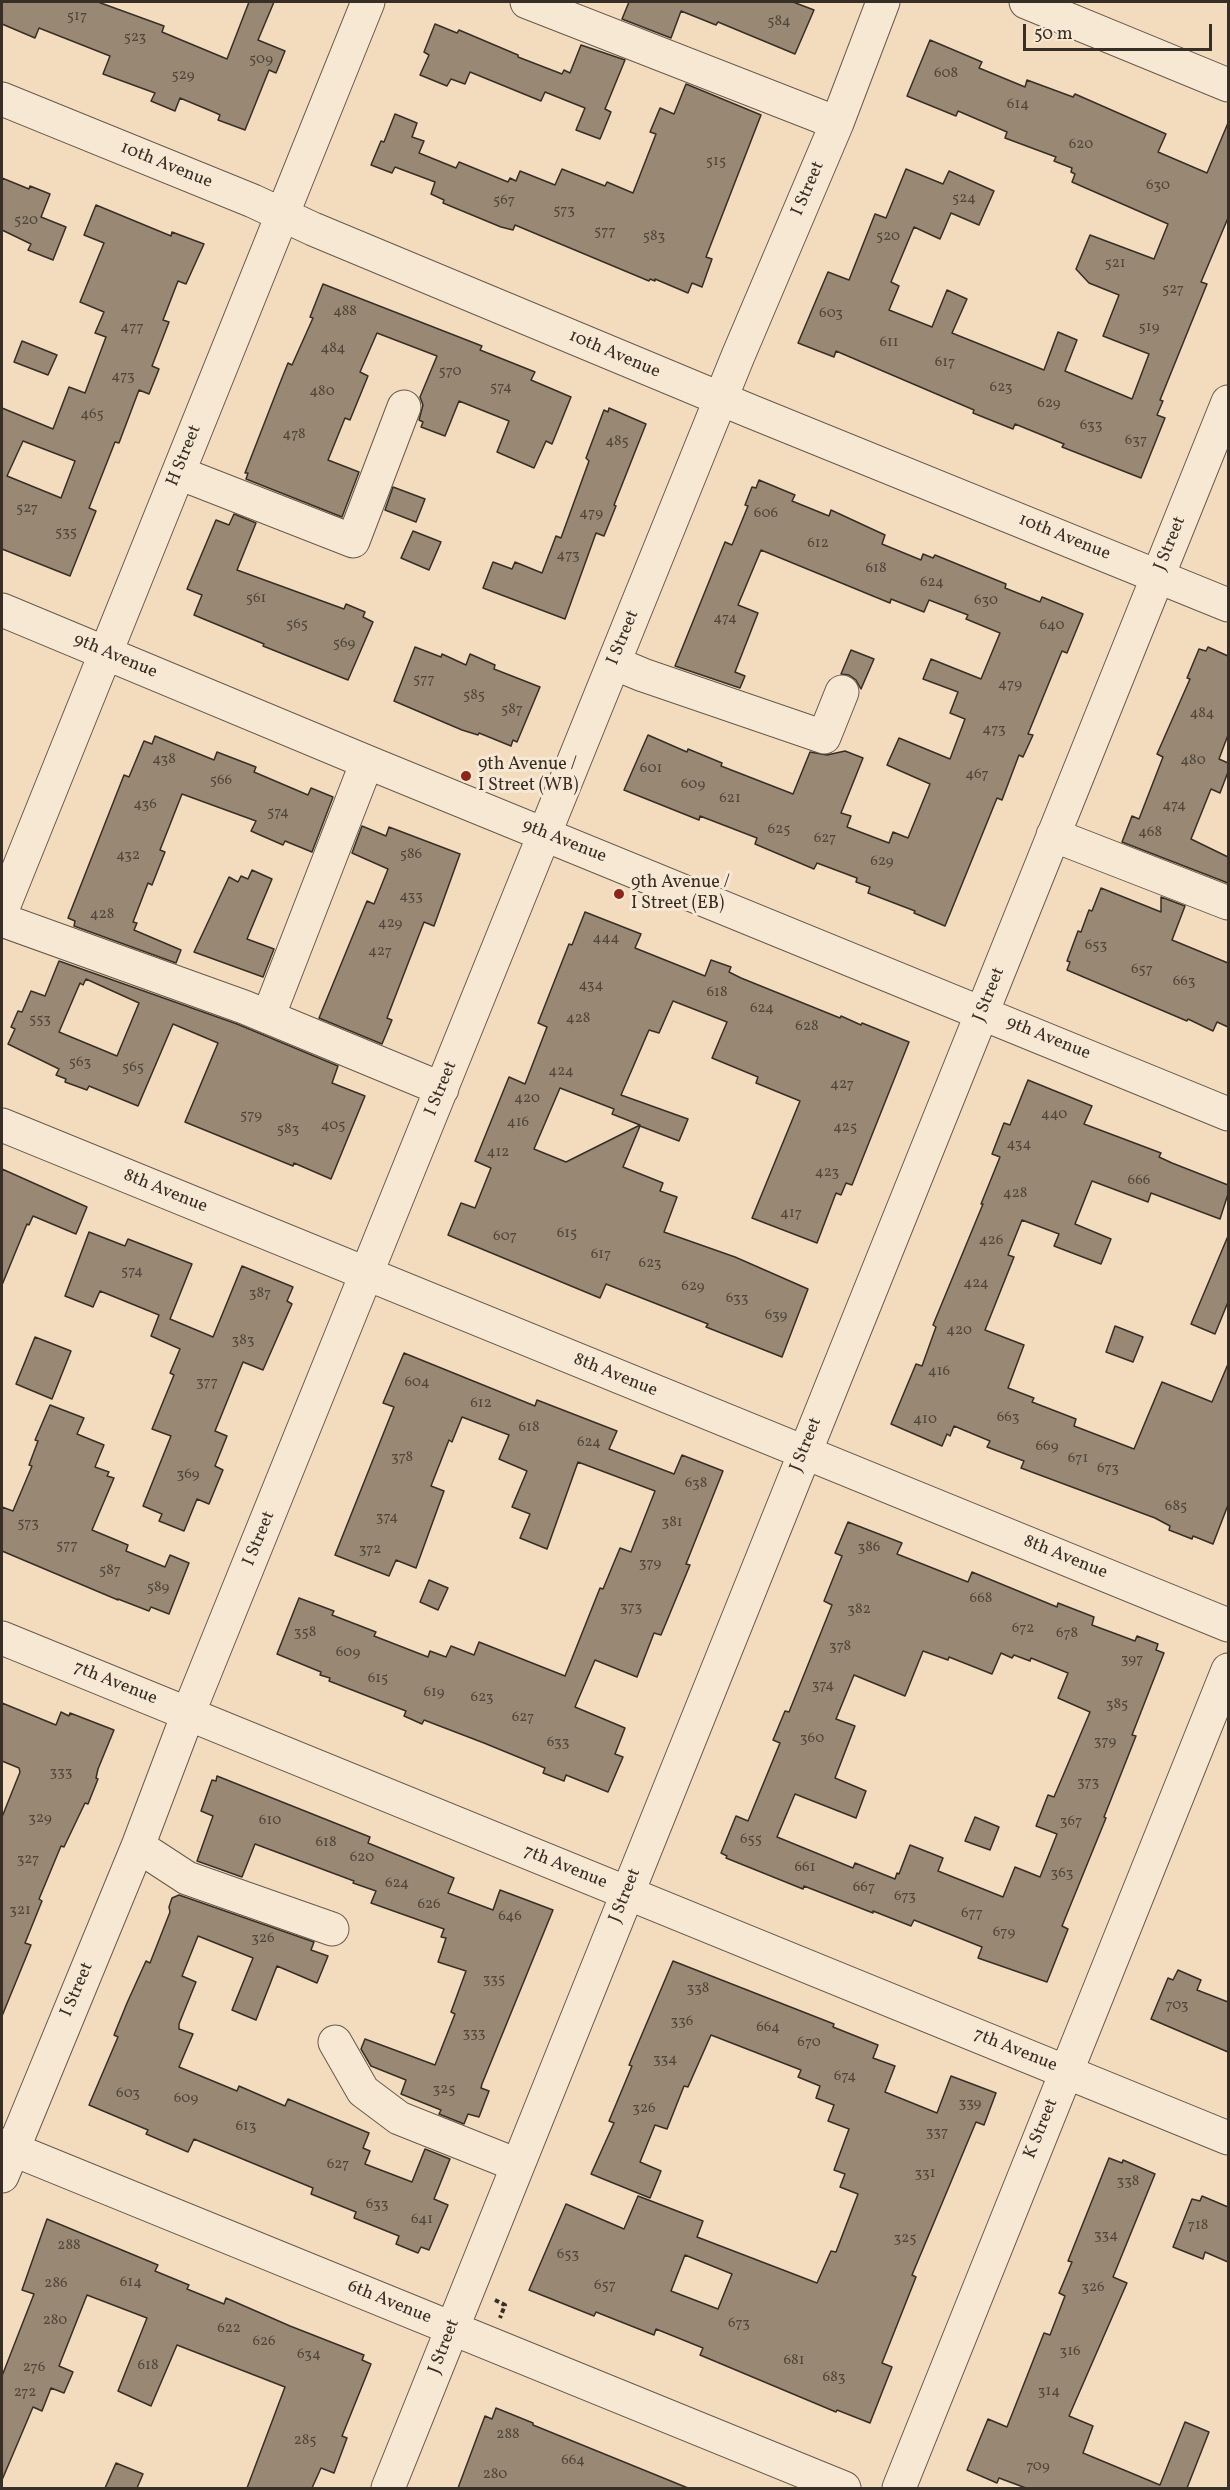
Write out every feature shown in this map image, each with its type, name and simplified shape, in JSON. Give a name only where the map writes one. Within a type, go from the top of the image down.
[{"type":"street","name":"H Street","points":[[2,909],[368,2]]},
{"type":"street","points":[[527,2],[837,123]]},
{"type":"street","name":"I Street","points":[[5,2157],[138,1846],[188,1714],[721,399],[837,123],[883,2]]},
{"type":"street","points":[[1026,2],[1228,85]]},
{"type":"street","name":"10th Avenue","points":[[2,99],[721,399],[1228,605]]},
{"type":"street","name":"J Street","points":[[388,2488],[1228,402]]},
{"type":"street","points":[[179,472],[353,541],[404,407]]},
{"type":"street","name":"9th Avenue","points":[[2,610],[367,762],[1228,1114]]},
{"type":"street","points":[[614,663],[643,675],[824,736],[843,692]]},
{"type":"street","points":[[267,1017],[367,762]]},
{"type":"street","points":[[1053,835],[1228,903]]},
{"type":"street","points":[[2,920],[267,1017],[442,1089]]},
{"type":"street","name":"8th Avenue","points":[[2,1125],[1228,1625]]},
{"type":"street","name":"7th Avenue","points":[[2,1638],[1228,2138]]},
{"type":"street","name":"K Street","points":[[899,2488],[1228,1670]]},
{"type":"street","points":[[138,1846],[187,1878],[332,1929]]},
{"type":"street","points":[[335,2042],[363,2091],[399,2118],[517,2165]]},
{"type":"street","name":"6th Avenue","points":[[5,2157],[452,2329],[844,2488]]},
{"type":"path","points":[[499,2321],[505,2305]]},
{"type":"building","points":[[2,2],[98,2],[164,26],[162,32],[227,59],[249,2],[274,2],[258,40],[285,51],[276,73],[269,70],[245,130],[218,120],[220,115],[180,98],[175,111],[151,101],[155,93],[103,74],[110,56],[39,28],[35,38],[2,24]]},
{"type":"building","points":[[629,2],[793,2],[814,10],[795,54],[718,22],[716,25],[681,11],[671,38],[622,19]]},
{"type":"building","points":[[435,24],[457,33],[459,30],[562,74],[564,70],[570,73],[581,45],[625,60],[605,109],[611,112],[600,139],[576,130],[585,108],[545,92],[541,101],[470,72],[465,84],[451,79],[447,86],[420,75],[429,55],[424,52]]},
{"type":"building","points":[[930,40],[982,62],[979,68],[1025,87],[1027,80],[1073,97],[1075,94],[1166,134],[1158,152],[1207,173],[1228,123],[1228,218],[1201,282],[1207,284],[1160,400],[1163,401],[1157,415],[1165,418],[1141,478],[1062,447],[1064,444],[1015,424],[1013,429],[973,413],[974,410],[836,351],[834,357],[798,343],[828,272],[849,280],[875,214],[886,218],[906,169],[943,184],[949,171],[994,191],[979,225],[951,213],[940,239],[914,227],[891,282],[899,286],[889,310],[932,327],[947,290],[967,299],[952,333],[1044,370],[1058,332],[1077,340],[1065,371],[1132,399],[1149,354],[1103,336],[1119,295],[1089,283],[1076,269],[1090,235],[1154,259],[1168,224],[1072,182],[1075,174],[1071,172],[1072,168],[1054,161],[1056,157],[1005,138],[1007,132],[958,111],[956,116],[907,96]]},
{"type":"building","points":[[686,84],[761,115],[706,257],[712,259],[702,287],[692,283],[688,293],[655,279],[655,281],[650,279],[649,281],[515,225],[513,230],[501,227],[443,203],[444,200],[431,194],[435,182],[395,167],[392,173],[371,165],[381,141],[384,142],[395,114],[417,123],[412,137],[424,141],[419,153],[456,168],[459,162],[508,182],[510,178],[516,181],[520,171],[555,185],[562,169],[605,186],[607,182],[633,193],[656,134],[650,132],[660,108],[674,114]]},
{"type":"building","points":[[2,178],[29,189],[30,186],[50,194],[41,217],[66,227],[53,260],[28,250],[31,244],[2,230]]},
{"type":"building","points":[[96,205],[171,236],[172,232],[204,244],[186,284],[178,281],[163,320],[169,322],[152,366],[159,369],[149,394],[139,390],[119,443],[115,442],[89,508],[96,511],[70,576],[2,549],[2,408],[53,429],[69,387],[85,393],[106,337],[95,333],[104,312],[80,302],[104,243],[84,235]],"holes":[[[23,441],[75,461],[61,498],[7,476]]]},
{"type":"building","points":[[323,284],[482,346],[480,350],[535,372],[531,380],[571,397],[552,444],[546,441],[534,468],[497,452],[509,421],[459,401],[445,436],[421,427],[423,422],[419,420],[423,405],[420,397],[437,356],[377,333],[360,372],[368,376],[350,420],[345,418],[328,460],[359,472],[342,517],[246,479],[248,473],[245,473],[278,388],[288,363],[292,365],[313,318],[310,317]]},
{"type":"building","points":[[22,341],[57,355],[48,375],[14,362]]},
{"type":"building","points":[[609,408],[646,424],[604,536],[596,533],[565,619],[483,588],[493,562],[512,569],[515,562],[542,573],[556,536],[561,538],[589,461],[586,458],[604,410],[608,412]]},
{"type":"building","points":[[759,480],[795,495],[792,501],[829,516],[831,510],[885,535],[882,544],[921,560],[923,554],[933,558],[935,555],[1006,584],[1005,588],[1040,602],[1042,597],[1083,614],[1067,653],[1062,651],[1028,734],[1033,735],[1023,757],[1019,755],[1002,800],[997,798],[945,926],[914,913],[915,911],[868,893],[870,887],[856,882],[857,878],[817,863],[814,869],[755,844],[757,838],[700,816],[699,820],[624,790],[648,735],[687,752],[688,749],[722,763],[721,766],[793,794],[810,752],[827,755],[845,751],[863,758],[841,813],[851,816],[847,827],[889,843],[893,832],[908,838],[930,784],[887,765],[899,738],[950,759],[965,719],[950,713],[958,692],[923,679],[931,659],[981,679],[1000,633],[966,619],[968,615],[929,600],[924,612],[891,599],[890,603],[761,550],[738,605],[758,613],[735,672],[745,676],[740,688],[675,666],[725,542],[732,545],[748,506],[745,505],[752,487],[756,488]]},
{"type":"building","points":[[393,487],[425,499],[416,522],[385,510]]},
{"type":"building","points":[[234,514],[256,523],[237,570],[344,609],[346,604],[365,612],[363,617],[373,622],[348,680],[194,615],[202,595],[187,589],[216,520],[229,525]]},
{"type":"building","points":[[413,531],[441,542],[429,570],[401,558]]},
{"type":"building","points":[[415,647],[441,657],[442,654],[466,665],[470,654],[495,665],[494,669],[540,687],[517,742],[513,740],[511,746],[479,733],[478,735],[462,730],[394,701]]},
{"type":"building","points":[[1208,647],[1228,656],[1228,735],[1219,759],[1228,763],[1228,772],[1220,793],[1211,789],[1191,839],[1228,857],[1228,883],[1122,842],[1132,816],[1139,819],[1163,757],[1157,754],[1190,679],[1187,678],[1199,649],[1206,651]]},
{"type":"building","points":[[851,650],[874,659],[861,689],[856,680],[849,675],[841,674]]},
{"type":"building","points":[[155,736],[214,760],[217,752],[256,767],[254,772],[308,795],[311,788],[333,797],[312,852],[285,841],[283,845],[251,831],[256,821],[182,794],[160,850],[165,852],[152,885],[148,883],[133,922],[137,923],[134,930],[181,950],[176,963],[74,926],[75,921],[68,918],[124,775],[129,777],[144,741],[152,744]]},
{"type":"building","points":[[362,826],[386,836],[389,827],[460,854],[434,926],[424,922],[387,1018],[392,1020],[382,1044],[319,1018],[367,901],[374,904],[388,869],[352,853]]},
{"type":"building","points":[[252,870],[272,879],[247,939],[274,949],[263,977],[194,952],[229,877],[238,882],[241,876],[248,879]]},
{"type":"building","points":[[1101,888],[1161,912],[1161,897],[1185,906],[1172,940],[1228,963],[1228,1027],[1217,1022],[1213,1031],[1067,970],[1070,962],[1067,961],[1078,931],[1081,932],[1089,910],[1092,911]]},
{"type":"building","points":[[585,912],[641,934],[635,948],[705,976],[711,960],[731,967],[729,972],[741,978],[840,1018],[841,1016],[861,1025],[862,1023],[909,1042],[852,1185],[846,1183],[841,1195],[836,1193],[817,1243],[752,1218],[800,1101],[756,1083],[758,1077],[712,1058],[727,1022],[673,1001],[659,1033],[649,1030],[621,1095],[688,1119],[679,1141],[640,1126],[623,1167],[663,1183],[660,1191],[677,1197],[664,1232],[735,1257],[808,1289],[782,1357],[706,1327],[708,1324],[606,1284],[600,1298],[448,1235],[461,1203],[475,1208],[491,1168],[475,1161],[509,1077],[525,1084],[547,1027],[538,1023],[569,944],[572,945]],"holes":[[[560,1088],[614,1109],[612,1114],[640,1125],[566,1162],[534,1149]]]},
{"type":"building","points":[[59,961],[237,1024],[338,1066],[332,1083],[365,1096],[331,1179],[185,1122],[218,1043],[173,1024],[138,1106],[89,1086],[87,1090],[65,1082],[66,1079],[56,1075],[59,1069],[8,1044],[15,1029],[11,1027],[18,1011],[22,1012],[31,991],[45,996]],"holes":[[[86,979],[139,1003],[117,1056],[59,1032],[80,983],[83,985]]]},
{"type":"building","points":[[1028,1080],[1092,1106],[1084,1124],[1161,1153],[1159,1157],[1228,1185],[1228,1194],[1220,1219],[1151,1193],[1148,1202],[1092,1181],[1075,1224],[1111,1239],[1101,1264],[1054,1246],[1059,1234],[1022,1220],[1008,1255],[1014,1257],[985,1330],[1024,1345],[1008,1388],[1034,1398],[1032,1402],[1076,1419],[1074,1426],[1134,1449],[1162,1382],[1212,1402],[1228,1364],[1228,1505],[1213,1544],[1169,1530],[1170,1526],[1155,1518],[1021,1468],[1024,1461],[987,1447],[990,1441],[954,1426],[950,1436],[947,1434],[942,1446],[891,1424],[916,1364],[922,1366],[936,1327],[933,1325],[1000,1157],[992,1154],[1004,1123],[1010,1125]]},
{"type":"building","points":[[2,1169],[87,1207],[76,1234],[33,1216],[29,1225],[27,1224],[2,1285]]},
{"type":"building","points":[[89,1232],[125,1246],[128,1239],[192,1264],[170,1319],[213,1337],[242,1266],[293,1287],[287,1301],[292,1304],[263,1370],[243,1362],[215,1431],[227,1436],[215,1466],[223,1470],[209,1504],[197,1499],[184,1531],[159,1521],[162,1514],[143,1506],[171,1436],[152,1429],[174,1375],[170,1373],[180,1349],[151,1336],[159,1315],[100,1291],[93,1307],[65,1296]]},
{"type":"building","points":[[1228,1236],[1228,1302],[1215,1334],[1191,1324]]},
{"type":"building","points":[[1115,1326],[1143,1337],[1133,1362],[1106,1352]]},
{"type":"building","points":[[35,1337],[71,1351],[52,1399],[16,1384]]},
{"type":"building","points":[[404,1353],[535,1406],[537,1400],[617,1431],[609,1449],[674,1474],[682,1455],[723,1471],[686,1564],[690,1565],[661,1635],[654,1633],[637,1677],[595,1660],[575,1707],[625,1728],[615,1754],[623,1757],[608,1792],[566,1775],[564,1781],[543,1773],[545,1768],[484,1743],[424,1720],[422,1724],[404,1716],[406,1711],[329,1681],[330,1678],[320,1675],[321,1672],[277,1654],[299,1598],[334,1611],[332,1615],[376,1632],[374,1636],[428,1657],[430,1651],[446,1657],[451,1646],[474,1655],[479,1642],[565,1676],[600,1588],[603,1589],[620,1548],[631,1552],[655,1491],[578,1462],[547,1549],[520,1538],[530,1514],[512,1507],[527,1471],[499,1459],[509,1435],[462,1417],[452,1442],[449,1440],[431,1486],[444,1491],[416,1568],[396,1560],[389,1576],[335,1555],[394,1407],[383,1403]]},
{"type":"building","points":[[50,1405],[84,1418],[77,1434],[104,1445],[95,1467],[109,1472],[107,1476],[114,1478],[92,1530],[128,1545],[126,1551],[165,1567],[170,1555],[189,1563],[169,1614],[151,1607],[149,1611],[118,1600],[2,1551],[2,1507],[13,1511],[32,1466],[29,1465],[38,1441],[35,1440]]},
{"type":"building","points":[[848,1522],[902,1543],[897,1554],[968,1582],[972,1572],[1057,1607],[1058,1603],[1094,1617],[1092,1625],[1135,1641],[1137,1636],[1158,1644],[1156,1650],[1164,1653],[1132,1735],[1136,1736],[1104,1817],[1106,1818],[1062,1926],[1068,1929],[1047,1982],[978,1958],[982,1947],[914,1920],[911,1926],[804,1886],[803,1889],[726,1858],[727,1856],[721,1853],[736,1816],[748,1821],[780,1743],[773,1740],[785,1711],[789,1712],[832,1605],[824,1601],[842,1556],[835,1553]],"holes":[[[923,1651],[948,1660],[949,1657],[992,1674],[1001,1653],[1012,1658],[1014,1655],[1030,1661],[1031,1658],[1068,1673],[1058,1698],[1090,1712],[1054,1797],[1048,1795],[1036,1826],[1057,1834],[1040,1877],[1015,1867],[1003,1897],[938,1871],[943,1858],[910,1845],[895,1879],[855,1863],[853,1868],[777,1837],[795,1794],[856,1818],[866,1791],[835,1778],[855,1726],[836,1719],[854,1675],[905,1696]]]},
{"type":"building","points":[[429,1580],[448,1588],[438,1610],[420,1602]]},
{"type":"building","points":[[2,1703],[56,1725],[61,1712],[69,1716],[70,1713],[114,1730],[98,1769],[96,1778],[98,1779],[88,1804],[85,1803],[64,1847],[61,1846],[39,1899],[42,1901],[25,1943],[31,1945],[2,2016],[2,1817],[20,1772],[19,1768],[2,1761]]},
{"type":"building","points":[[217,1776],[370,1837],[368,1843],[454,1878],[448,1893],[493,1910],[500,1890],[553,1910],[482,2084],[481,2088],[489,2091],[479,2117],[468,2114],[464,2124],[439,2114],[441,2110],[401,2094],[406,2080],[371,2066],[361,2049],[365,2039],[435,2065],[455,2014],[451,2012],[466,1971],[438,1962],[446,1938],[441,1937],[444,1929],[371,1903],[376,1891],[353,1883],[354,1881],[255,1844],[242,1877],[197,1861],[213,1816],[201,1811],[212,1780],[216,1781]]},
{"type":"building","points":[[975,1817],[999,1827],[990,1850],[965,1841]]},
{"type":"building","points":[[179,1895],[314,1942],[311,1950],[328,1956],[317,1983],[277,1966],[256,2020],[232,2010],[253,1958],[198,1936],[182,1976],[196,1982],[179,2024],[179,2029],[193,2034],[179,2067],[237,2091],[239,2086],[285,2106],[288,2099],[369,2133],[363,2148],[370,2151],[365,2164],[412,2182],[425,2149],[450,2159],[434,2199],[448,2205],[429,2250],[421,2247],[418,2253],[396,2244],[399,2236],[354,2218],[356,2212],[311,2194],[313,2188],[194,2139],[188,2152],[146,2134],[148,2130],[89,2105],[118,2037],[114,2035],[127,2003],[146,1961],[150,1963],[170,1912],[172,1898]]},
{"type":"building","points":[[673,1961],[834,2024],[833,2027],[878,2045],[873,2058],[895,2066],[885,2092],[937,2113],[951,2076],[996,2093],[984,2125],[976,2122],[912,2275],[916,2277],[882,2363],[892,2367],[870,2423],[837,2410],[836,2412],[700,2355],[703,2348],[656,2329],[654,2335],[596,2312],[594,2316],[529,2290],[566,2204],[624,2229],[638,2196],[703,2221],[697,2237],[817,2283],[831,2251],[836,2252],[858,2194],[840,2187],[845,2174],[834,2170],[849,2129],[828,2121],[834,2105],[816,2098],[820,2086],[798,2077],[801,2070],[711,2035],[688,2087],[684,2086],[667,2129],[655,2125],[640,2162],[661,2171],[650,2198],[591,2174],[614,2123],[609,2121],[632,2066],[629,2065]],"holes":[[[685,2255],[732,2274],[718,2309],[671,2291]]]},
{"type":"building","points":[[1178,1970],[1201,1980],[1197,1990],[1228,2002],[1228,2052],[1151,2019],[1168,1978],[1173,1980]]},
{"type":"building","points":[[1109,2158],[1122,2163],[1123,2160],[1155,2174],[1113,2277],[1127,2283],[1069,2416],[1093,2426],[1083,2453],[1160,2485],[1185,2422],[1209,2432],[1187,2488],[1026,2488],[999,2478],[997,2483],[967,2470],[988,2419],[1007,2427],[1044,2333],[1050,2335],[1065,2296],[1059,2293],[1072,2262],[1068,2261]]},
{"type":"building","points":[[1202,2196],[1228,2207],[1228,2262],[1205,2252],[1203,2259],[1173,2247],[1192,2199],[1200,2201]]},
{"type":"building","points":[[47,2219],[158,2265],[155,2271],[189,2285],[187,2289],[224,2304],[226,2298],[364,2355],[362,2360],[371,2364],[342,2436],[347,2438],[334,2473],[321,2468],[312,2488],[247,2488],[285,2387],[177,2345],[151,2406],[118,2391],[147,2318],[87,2295],[59,2366],[73,2372],[64,2393],[51,2388],[42,2411],[33,2407],[2,2480],[2,2376],[34,2294],[22,2290]]},
{"type":"building","points":[[496,2408],[688,2488],[458,2488],[485,2416],[492,2419]]},
{"type":"building","points":[[116,2463],[143,2474],[137,2488],[105,2488]]},
{"type":"place","name":"9th Avenue / I Street (WB)","points":[[466,776]]},
{"type":"place","name":"9th Avenue / I Street (EB)","points":[[619,894]]}]
